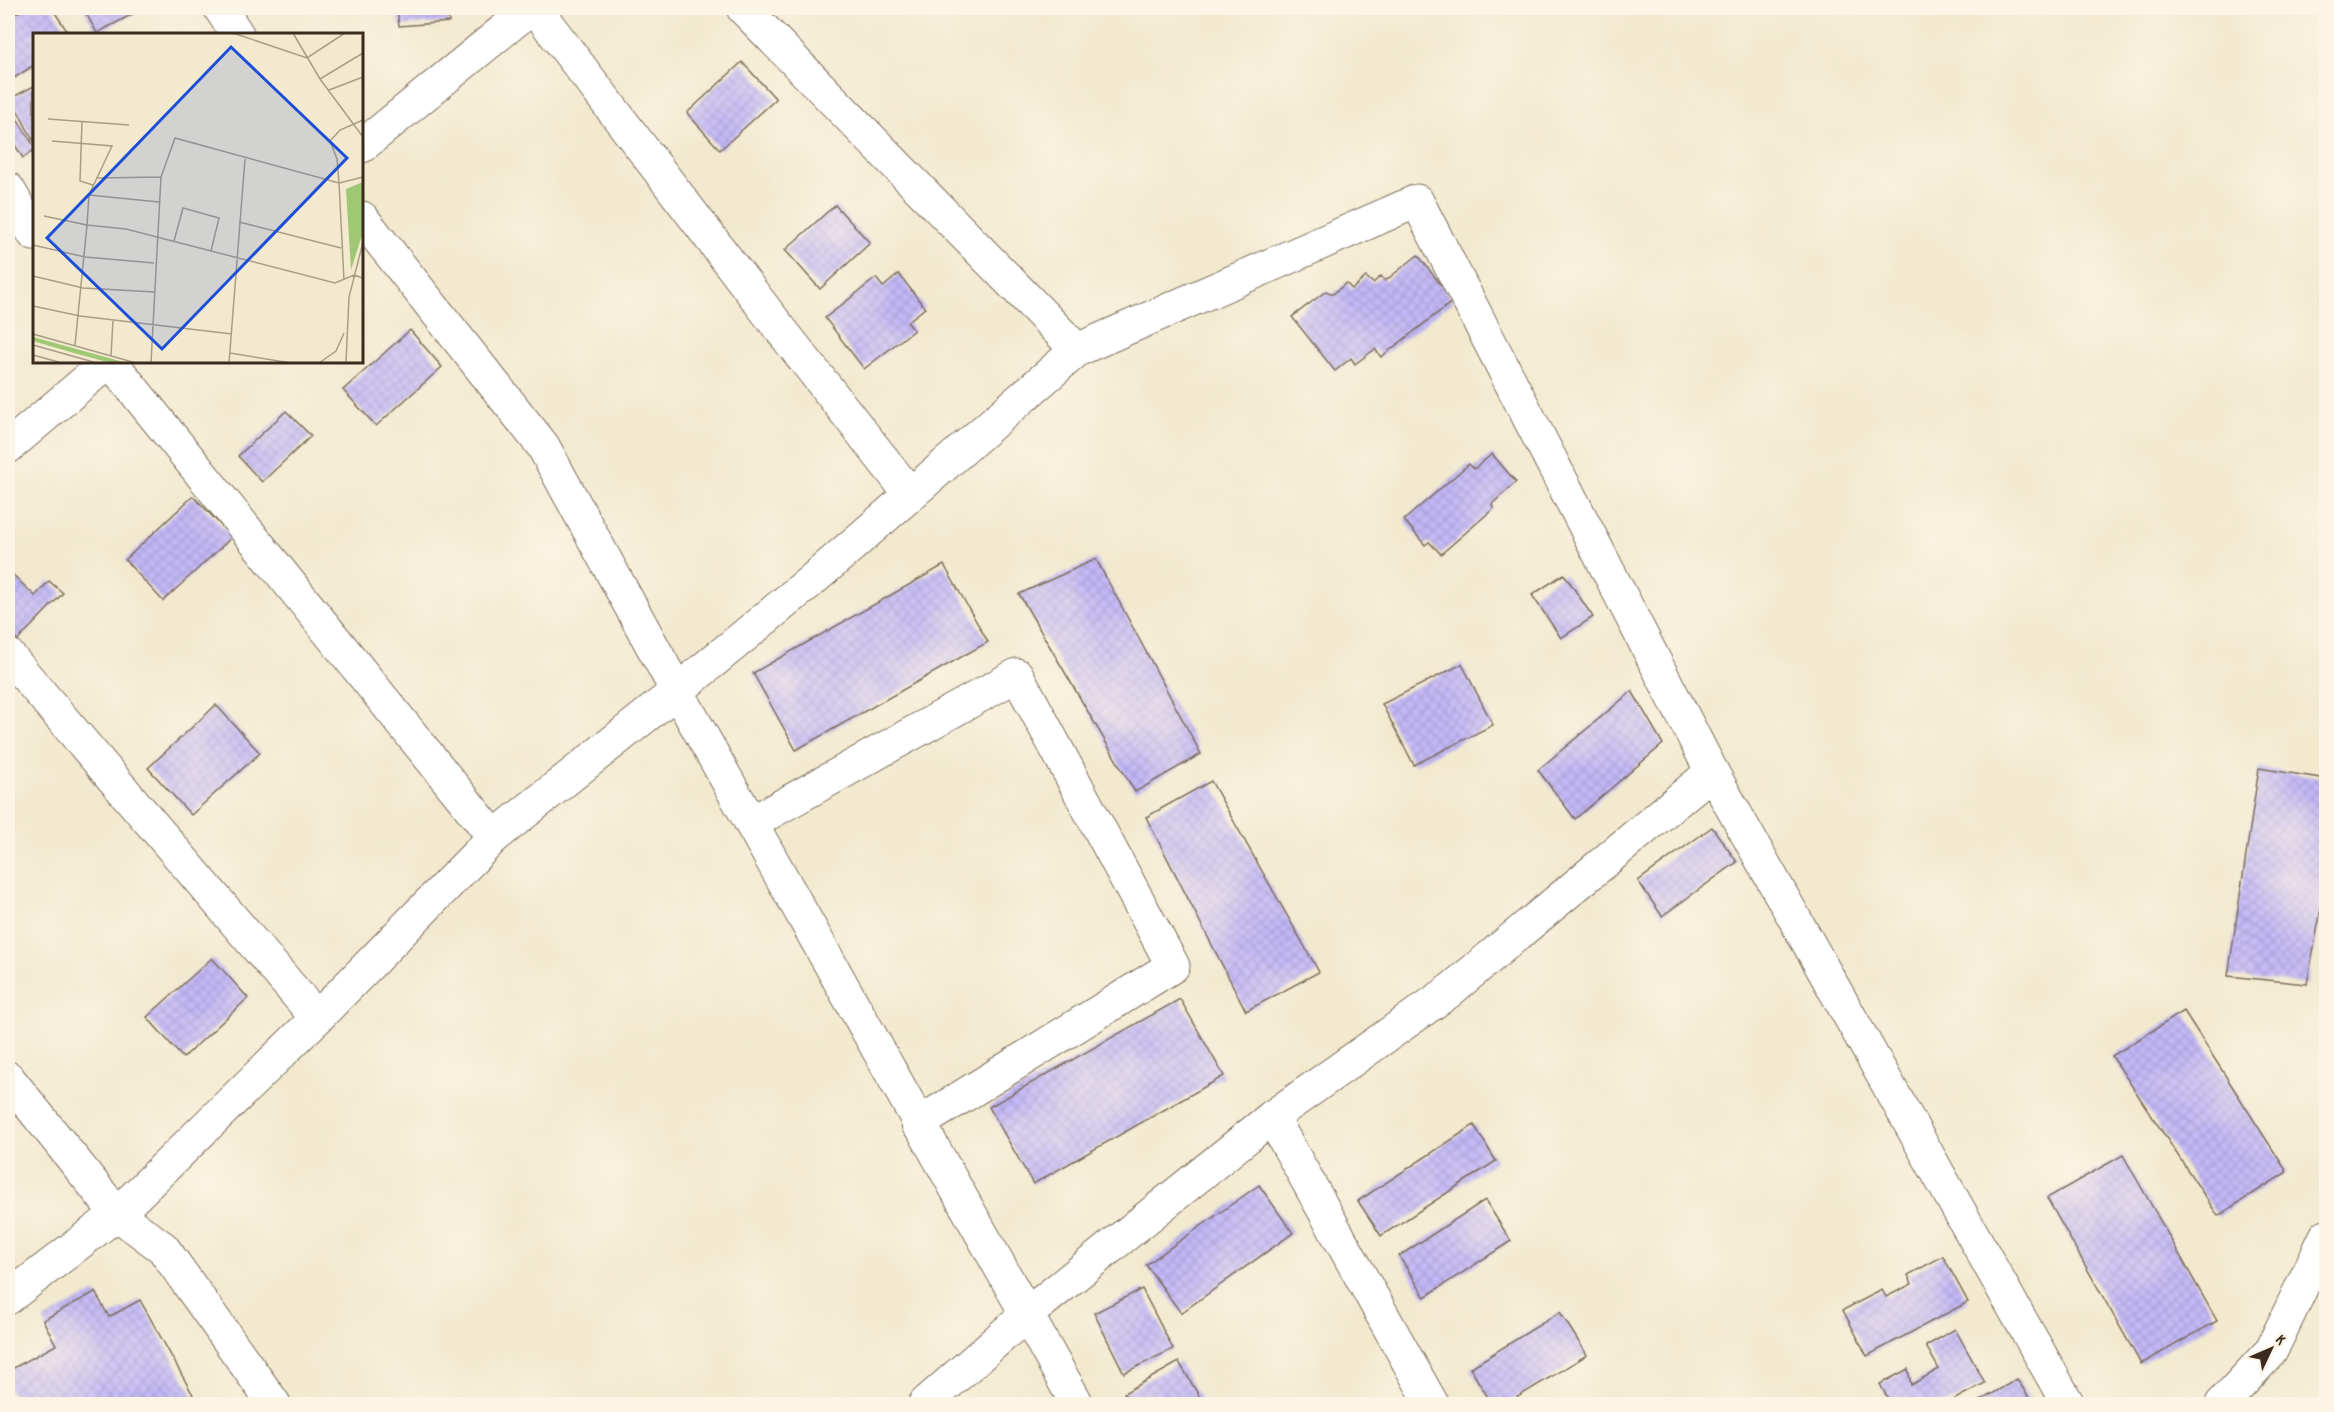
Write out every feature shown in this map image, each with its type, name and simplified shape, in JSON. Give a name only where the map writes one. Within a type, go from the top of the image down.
[{"type":"street","points":[[220,8],[236,33]]},
{"type":"street","points":[[363,145],[533,8],[910,494]]},
{"type":"street","points":[[742,8],[1077,350]]},
{"type":"street","points":[[8,189],[33,232]]},
{"type":"street","points":[[8,1298],[117,1214],[317,1018],[494,837],[677,692],[811,581],[1077,350],[1417,201],[1712,772],[2068,1404]]},
{"type":"street","points":[[363,219],[543,446],[677,692],[1077,1404]]},
{"type":"street","points":[[8,447],[109,363]]},
{"type":"street","points":[[111,363],[494,837]]},
{"type":"street","points":[[8,655],[317,1018]]},
{"type":"street","points":[[751,823],[1017,675],[1173,966],[918,1124]]},
{"type":"street","points":[[925,1404],[1026,1315],[1272,1117],[1447,993],[1712,772]]},
{"type":"street","points":[[8,1078],[117,1214],[163,1248],[274,1404]]},
{"type":"street","points":[[1272,1117],[1432,1404]]},
{"type":"street","points":[[2222,1404],[2271,1351],[2326,1236]]},
{"type":"building","points":[[25,8],[52,8],[68,33],[33,33],[33,66],[8,82],[8,18]]},
{"type":"building","points":[[83,8],[144,8],[97,33]]},
{"type":"building","points":[[397,8],[447,8],[449,22],[399,26]]},
{"type":"building","points":[[742,62],[776,99],[720,150],[687,113]]},
{"type":"building","points":[[33,87],[33,140],[11,98]]},
{"type":"building","points":[[16,117],[33,144],[33,151],[23,158],[8,134],[8,123]]},
{"type":"building","points":[[835,205],[870,243],[820,289],[785,250]]},
{"type":"building","points":[[1418,255],[1453,301],[1381,357],[1375,349],[1355,364],[1351,358],[1335,371],[1292,317],[1326,291],[1333,294],[1346,283],[1352,289],[1366,277],[1373,283],[1381,276],[1385,281]]},
{"type":"building","points":[[899,274],[925,308],[907,322],[914,330],[864,369],[825,318],[876,278],[883,287]]},
{"type":"building","points":[[410,330],[442,367],[376,426],[343,390]]},
{"type":"building","points":[[286,411],[311,436],[262,482],[238,456]]},
{"type":"building","points":[[1492,454],[1516,482],[1492,504],[1493,509],[1441,554],[1429,542],[1425,545],[1404,520],[1469,464],[1474,469]]},
{"type":"building","points":[[193,496],[232,537],[163,601],[125,560]]},
{"type":"building","points":[[1096,559],[1201,754],[1135,792],[1019,594]]},
{"type":"building","points":[[944,565],[988,642],[796,750],[753,673]]},
{"type":"building","points":[[8,570],[35,596],[49,581],[63,593],[18,640],[8,631]]},
{"type":"building","points":[[1564,574],[1593,617],[1561,638],[1532,595]]},
{"type":"building","points":[[1462,664],[1493,725],[1414,765],[1382,704]]},
{"type":"building","points":[[1632,691],[1663,744],[1575,819],[1538,770]]},
{"type":"building","points":[[216,705],[260,753],[191,815],[148,768]]},
{"type":"building","points":[[2259,768],[2326,779],[2326,883],[2307,984],[2228,976]]},
{"type":"building","points":[[1211,781],[1319,972],[1246,1011],[1146,817]]},
{"type":"building","points":[[1712,827],[1737,862],[1662,916],[1638,881]]},
{"type":"building","points":[[212,958],[248,998],[183,1058],[147,1017]]},
{"type":"building","points":[[1180,999],[1224,1076],[1033,1184],[989,1107]]},
{"type":"building","points":[[2184,1011],[2287,1172],[2218,1216],[2112,1056]]},
{"type":"building","points":[[1474,1125],[1496,1161],[1381,1236],[1358,1201]]},
{"type":"building","points":[[2123,1155],[2217,1321],[2141,1364],[2047,1198]]},
{"type":"building","points":[[1259,1185],[1293,1233],[1181,1313],[1146,1265]]},
{"type":"building","points":[[1485,1200],[1511,1241],[1425,1297],[1399,1256]]},
{"type":"building","points":[[1943,1256],[1968,1302],[1867,1356],[1843,1310],[1882,1290],[1886,1297],[1912,1284],[1908,1275]]},
{"type":"building","points":[[1142,1289],[1173,1349],[1124,1373],[1094,1313]]},
{"type":"building","points":[[95,1292],[109,1317],[140,1300],[198,1404],[18,1404],[8,1386],[8,1371],[56,1345],[43,1320]]},
{"type":"building","points":[[1560,1312],[1587,1355],[1506,1404],[1492,1404],[1470,1368]]},
{"type":"building","points":[[1955,1329],[1985,1383],[1946,1404],[1891,1404],[1880,1384],[1908,1369],[1911,1385],[1939,1369],[1926,1346]]},
{"type":"building","points":[[1179,1362],[1204,1404],[1131,1404],[1124,1393]]},
{"type":"building","points":[[2017,1379],[2033,1404],[1975,1404]]}]
